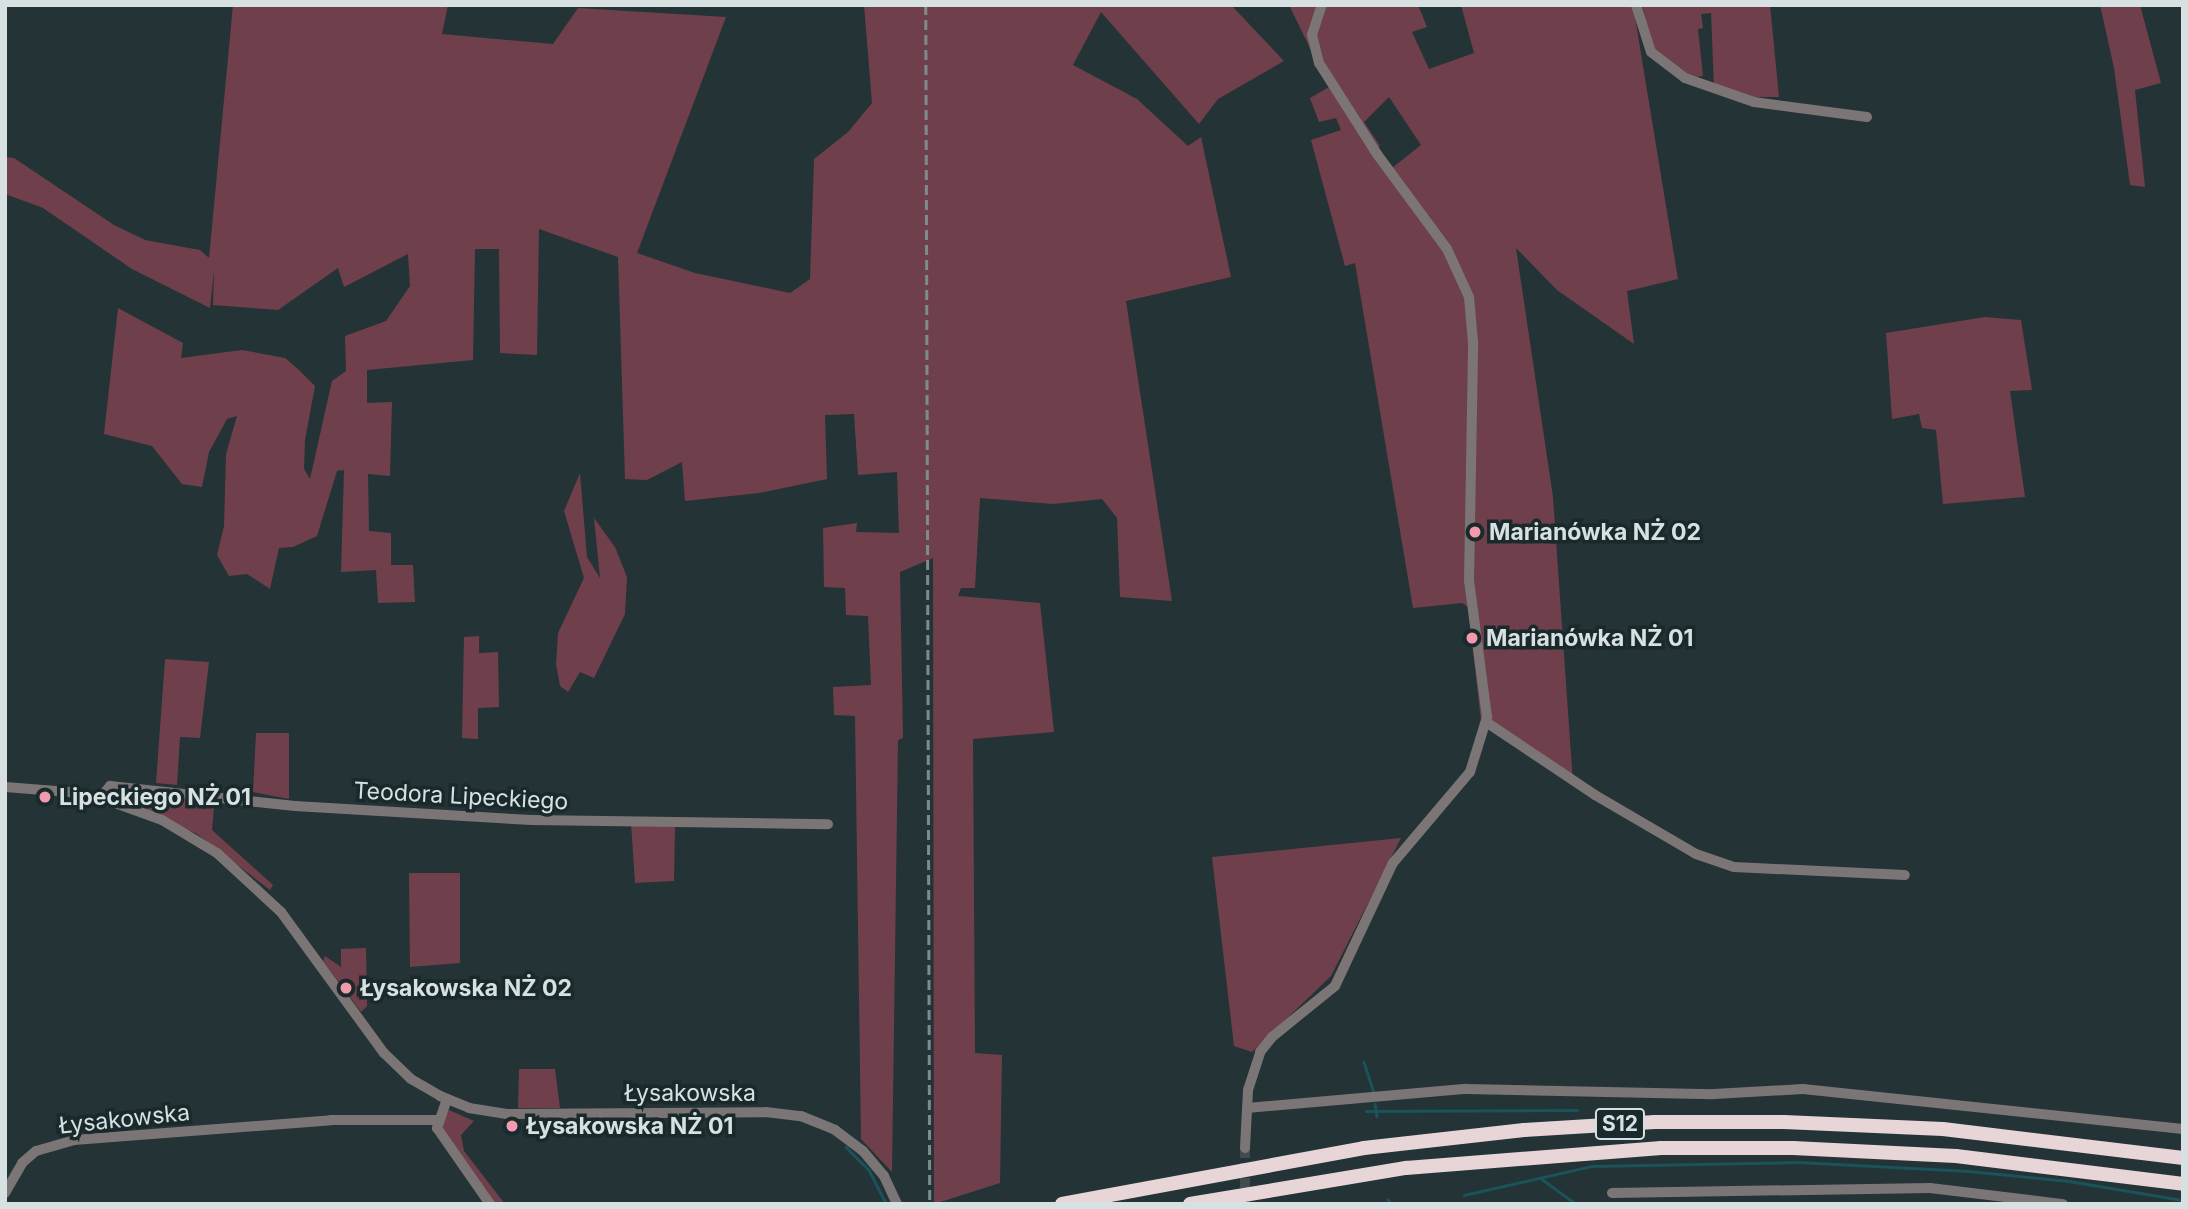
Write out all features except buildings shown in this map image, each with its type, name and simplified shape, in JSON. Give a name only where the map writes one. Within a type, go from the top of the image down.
[{"type":"highway","name":"S12","points":[[1062,1204],[1364,1148],[1615,1124],[1748,1121],[1898,1126],[2074,1142],[2183,1158]]},
{"type":"highway","name":"S12","points":[[1189,1204],[1406,1168],[1661,1148],[1807,1148],[1956,1156],[2183,1184]]},
{"type":"street","points":[[1245,1148],[1250,1078],[1263,1048],[1335,986],[1389,869],[1470,772],[1486,722],[1469,581],[1473,342],[1467,289],[1447,249],[1377,154],[1319,63],[1312,31],[1322,5]]},
{"type":"street","points":[[1636,5],[1651,52],[1685,78],[1754,102],[1867,117]]},
{"type":"street","points":[[1486,722],[1669,841],[1708,858],[1734,867],[1905,875]]},
{"type":"street","name":"Teodora Lipeckiego","points":[[100,798],[110,786],[293,806],[532,820],[828,824]]},
{"type":"street","points":[[5,787],[100,798]]},
{"type":"street","name":"Łysakowska","points":[[100,798],[173,826],[243,873],[289,922],[384,1053],[411,1079],[447,1099],[507,1114],[766,1112],[801,1116],[835,1130],[863,1151],[884,1176],[897,1204]]},
{"type":"street","points":[[1247,1108],[1466,1089],[1714,1094],[1803,1089],[2183,1129]]},
{"type":"street","points":[[447,1099],[436,1120],[442,1136],[490,1204]]},
{"type":"street","name":"Łysakowska","points":[[5,1193],[22,1163],[36,1151],[74,1140],[331,1120],[436,1120]]},
{"type":"street","points":[[1612,1193],[1930,1188],[2063,1204]]},
{"type":"shaded area","points":[[233,5],[448,5],[442,34],[553,44],[578,8],[726,17],[637,253],[695,273],[790,293],[810,279],[814,159],[848,132],[872,103],[864,5],[1231,5],[1284,61],[1218,99],[1199,124],[1101,12],[1073,65],[1137,99],[1188,146],[1201,137],[1231,277],[1126,301],[1172,601],[1120,597],[1117,518],[1102,499],[1053,504],[980,498],[975,588],[961,588],[958,596],[1040,603],[1054,732],[973,739],[975,1053],[1002,1055],[1000,1183],[934,1204],[933,558],[900,572],[903,738],[898,740],[892,1172],[861,1139],[855,716],[834,715],[833,687],[871,685],[868,616],[846,615],[845,588],[824,587],[823,528],[857,523],[856,532],[899,533],[897,472],[858,475],[854,414],[825,415],[827,479],[759,493],[685,501],[682,462],[647,480],[625,479],[618,257],[539,229],[537,355],[500,353],[499,249],[475,249],[473,360],[367,370],[367,403],[392,402],[390,476],[368,474],[369,531],[391,533],[391,565],[413,565],[415,602],[378,603],[376,570],[341,572],[344,470],[337,471],[317,536],[293,547],[279,548],[270,589],[247,574],[229,576],[217,555],[224,526],[226,454],[237,416],[227,419],[209,452],[202,487],[182,484],[152,446],[104,434],[118,308],[183,343],[181,358],[242,350],[285,358],[299,370],[315,386],[305,440],[304,469],[310,479],[332,381],[346,371],[345,336],[386,321],[410,286],[408,254],[344,287],[338,268],[278,310],[213,305],[214,270],[210,308],[132,269],[43,208],[5,194],[5,157],[14,158],[114,225],[145,240],[200,250],[209,258]]},
{"type":"shaded area","points":[[1289,5],[1418,5],[1427,27],[1412,32],[1429,69],[1474,53],[1461,5],[1633,5],[1678,279],[1627,291],[1634,344],[1557,290],[1516,248],[1553,497],[1573,783],[1481,721],[1468,607],[1462,603],[1413,608],[1355,263],[1345,266],[1311,140],[1341,130],[1336,118],[1319,122],[1310,98],[1329,87]],"holes":[[[1389,97],[1421,145],[1387,172],[1373,152],[1380,146],[1364,122]]]},
{"type":"shaded area","points":[[1642,5],[1770,5],[1779,97],[1744,97],[1714,87],[1711,13],[1701,14],[1703,28],[1698,29],[1703,76],[1695,77],[1675,70],[1653,50]]},
{"type":"shaded area","points":[[2100,5],[2140,5],[2161,83],[2135,90],[2145,187],[2130,185],[2114,68]]},
{"type":"shaded area","points":[[1985,317],[2021,320],[2032,390],[2010,391],[2025,497],[1943,504],[1936,430],[1922,428],[1919,414],[1892,419],[1886,333]]},
{"type":"shaded area","points":[[580,473],[587,557],[600,578],[594,518],[615,547],[627,577],[625,614],[594,678],[580,672],[568,692],[560,686],[556,664],[558,633],[584,578],[564,511]]},
{"type":"shaded area","points":[[479,636],[479,653],[498,652],[499,707],[478,708],[478,739],[462,738],[464,637]]},
{"type":"shaded area","points":[[165,659],[209,662],[200,738],[180,737],[177,785],[156,783]]},
{"type":"shaded area","points":[[256,733],[289,733],[289,799],[253,792]]},
{"type":"shaded area","points":[[109,791],[215,797],[212,830],[273,885],[270,890],[197,834],[107,794]]},
{"type":"shaded area","points":[[631,823],[675,827],[674,881],[635,883]]},
{"type":"shaded area","points":[[1401,838],[1331,976],[1252,1052],[1234,1046],[1212,857]]},
{"type":"shaded area","points":[[409,873],[460,873],[460,963],[410,967]]},
{"type":"shaded area","points":[[366,948],[367,1006],[361,1012],[323,961],[325,956],[341,967],[341,949]]},
{"type":"shaded area","points":[[519,1069],[555,1069],[560,1108],[518,1108]]},
{"type":"shaded area","points":[[449,1110],[474,1121],[461,1135],[464,1151],[505,1204],[493,1204],[440,1128],[441,1115]]},
{"type":"waterway","points":[[1364,1062],[1374,1093]]},
{"type":"waterway","points":[[1375,1104],[1377,1116]]},
{"type":"waterway","points":[[1366,1111],[1577,1110]]},
{"type":"waterway","points":[[846,1147],[869,1170],[886,1204]]},
{"type":"waterway","points":[[1464,1195],[1592,1166],[1798,1162],[1969,1171],[2069,1181],[2183,1200]]},
{"type":"waterway","points":[[1542,1179],[1576,1204]]},
{"type":"waterway","points":[[1388,1199],[1391,1204]]},
{"type":"tunnel","points":[[1245,1148],[1245,1204]]},
{"type":"railway","points":[[926,5],[930,1204]]},
{"type":"place","name":"Marianówka NŻ 02","points":[[1475,532]]},
{"type":"place","name":"Marianówka NŻ 01","points":[[1472,638]]},
{"type":"place","name":"Lipeckiego NŻ 01","points":[[45,797]]},
{"type":"place","name":"Łysakowska NŻ 02","points":[[346,988]]},
{"type":"place","name":"Łysakowska NŻ 01","points":[[512,1126]]}]
